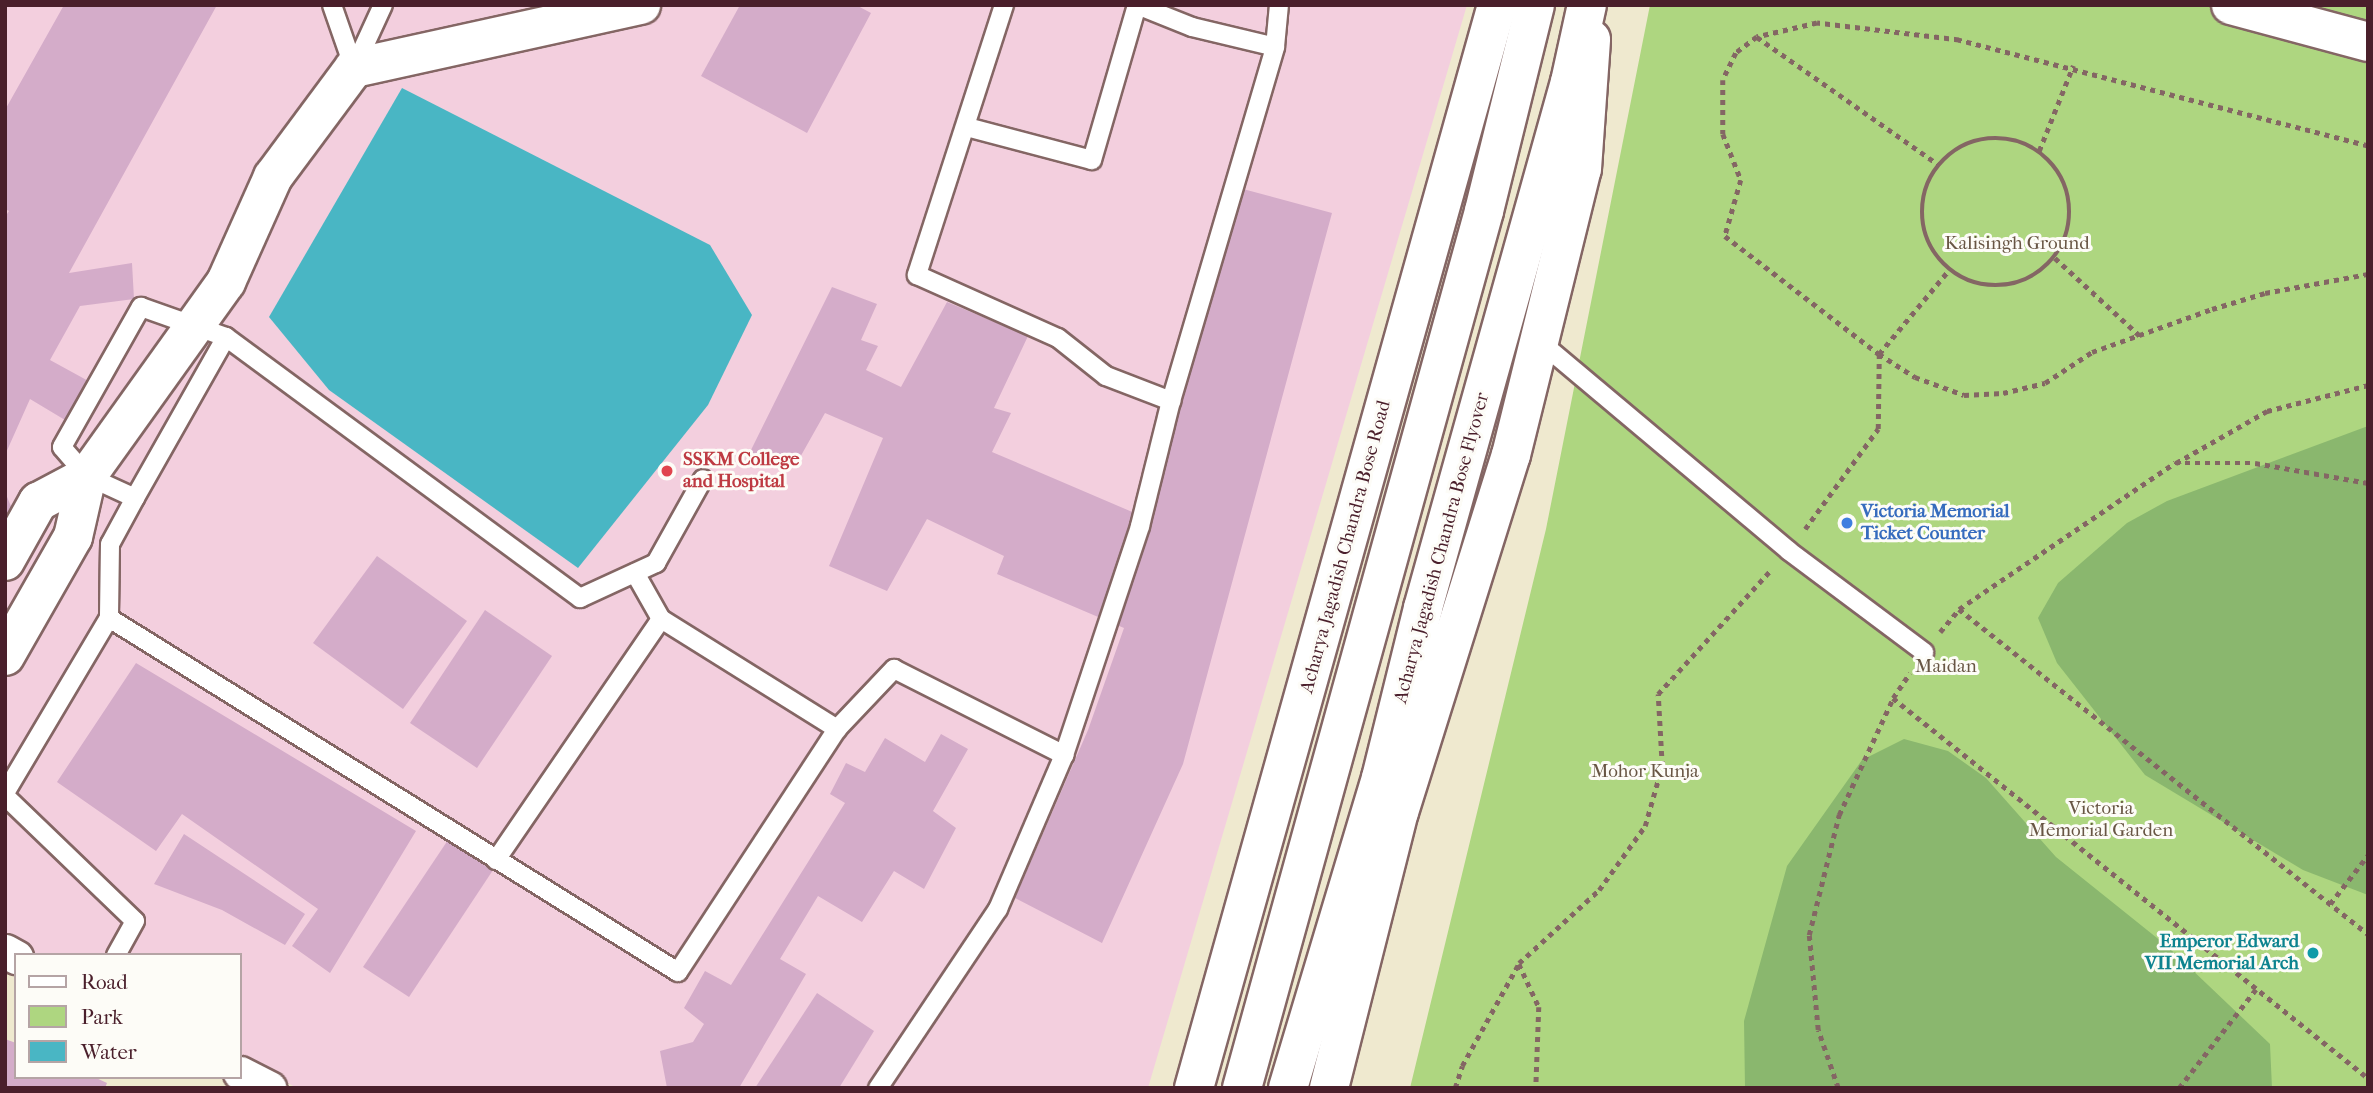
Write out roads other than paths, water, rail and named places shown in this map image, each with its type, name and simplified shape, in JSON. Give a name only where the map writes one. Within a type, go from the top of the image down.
[{"type":"main road","points":[[5,561],[38,502],[87,476],[211,332],[226,282],[273,177],[354,68],[642,5]]},
{"type":"main road","name":"Acharya Jagadish Chandra Bose Road","points":[[1194,1088],[1497,5]]},
{"type":"main road","points":[[1242,1088],[1484,211],[1535,5]]},
{"type":"main road","name":"Acharya Jagadish Chandra Bose Flyover","points":[[1288,1088],[1381,778],[1423,608],[1532,222],[1587,5]]},
{"type":"main road","points":[[1329,1088],[1399,813],[1511,455],[1582,169],[1593,5]]},
{"type":"main road","points":[[2231,5],[2368,42]]},
{"type":"main road","points":[[5,656],[73,537],[87,476]]},
{"type":"street","points":[[242,1074],[269,1088]]},
{"type":"lane","points":[[332,5],[354,68]]},
{"type":"lane","points":[[354,68],[383,5]]},
{"type":"lane","points":[[1004,5],[967,127],[917,275],[1058,338],[1106,376],[1171,401]]},
{"type":"lane","points":[[967,127],[1092,160],[1137,5],[1192,27],[1275,47]]},
{"type":"lane","points":[[878,1088],[998,909],[1064,755],[1140,526],[1171,401],[1275,47],[1279,5]]},
{"type":"lane","points":[[135,498],[87,476],[62,447],[141,307],[211,332],[580,598],[656,563],[703,479]]},
{"type":"lane","points":[[117,953],[135,921],[5,795],[109,618],[110,544],[135,498],[211,332]]},
{"type":"lane","points":[[1539,341],[1789,551],[1924,652]]},
{"type":"lane","points":[[635,573],[661,619],[837,729]]},
{"type":"lane","points":[[109,618],[678,972],[837,729],[894,669],[1064,755]]},
{"type":"lane","points":[[496,860],[661,619]]},
{"type":"water","points":[[402,88],[710,245],[752,315],[708,405],[578,568],[329,390],[269,317]]},
{"type":"place","name":"SSKM College and Hospital","points":[[667,471]]},
{"type":"place","name":"Victoria Memorial Ticket Counter","points":[[1847,523]]},
{"type":"place","name":"Emperor Edward VII Memorial Arch","points":[[2313,953]]},
{"type":"park label","name":"Kalisingh Ground","points":[[2017,244]]},
{"type":"park label","name":"Maidan","points":[[1946,667]]},
{"type":"park label","name":"Mohor Kunja","points":[[1645,772]]},
{"type":"park label","name":"Victoria Memorial Garden","points":[[2101,820]]}]
